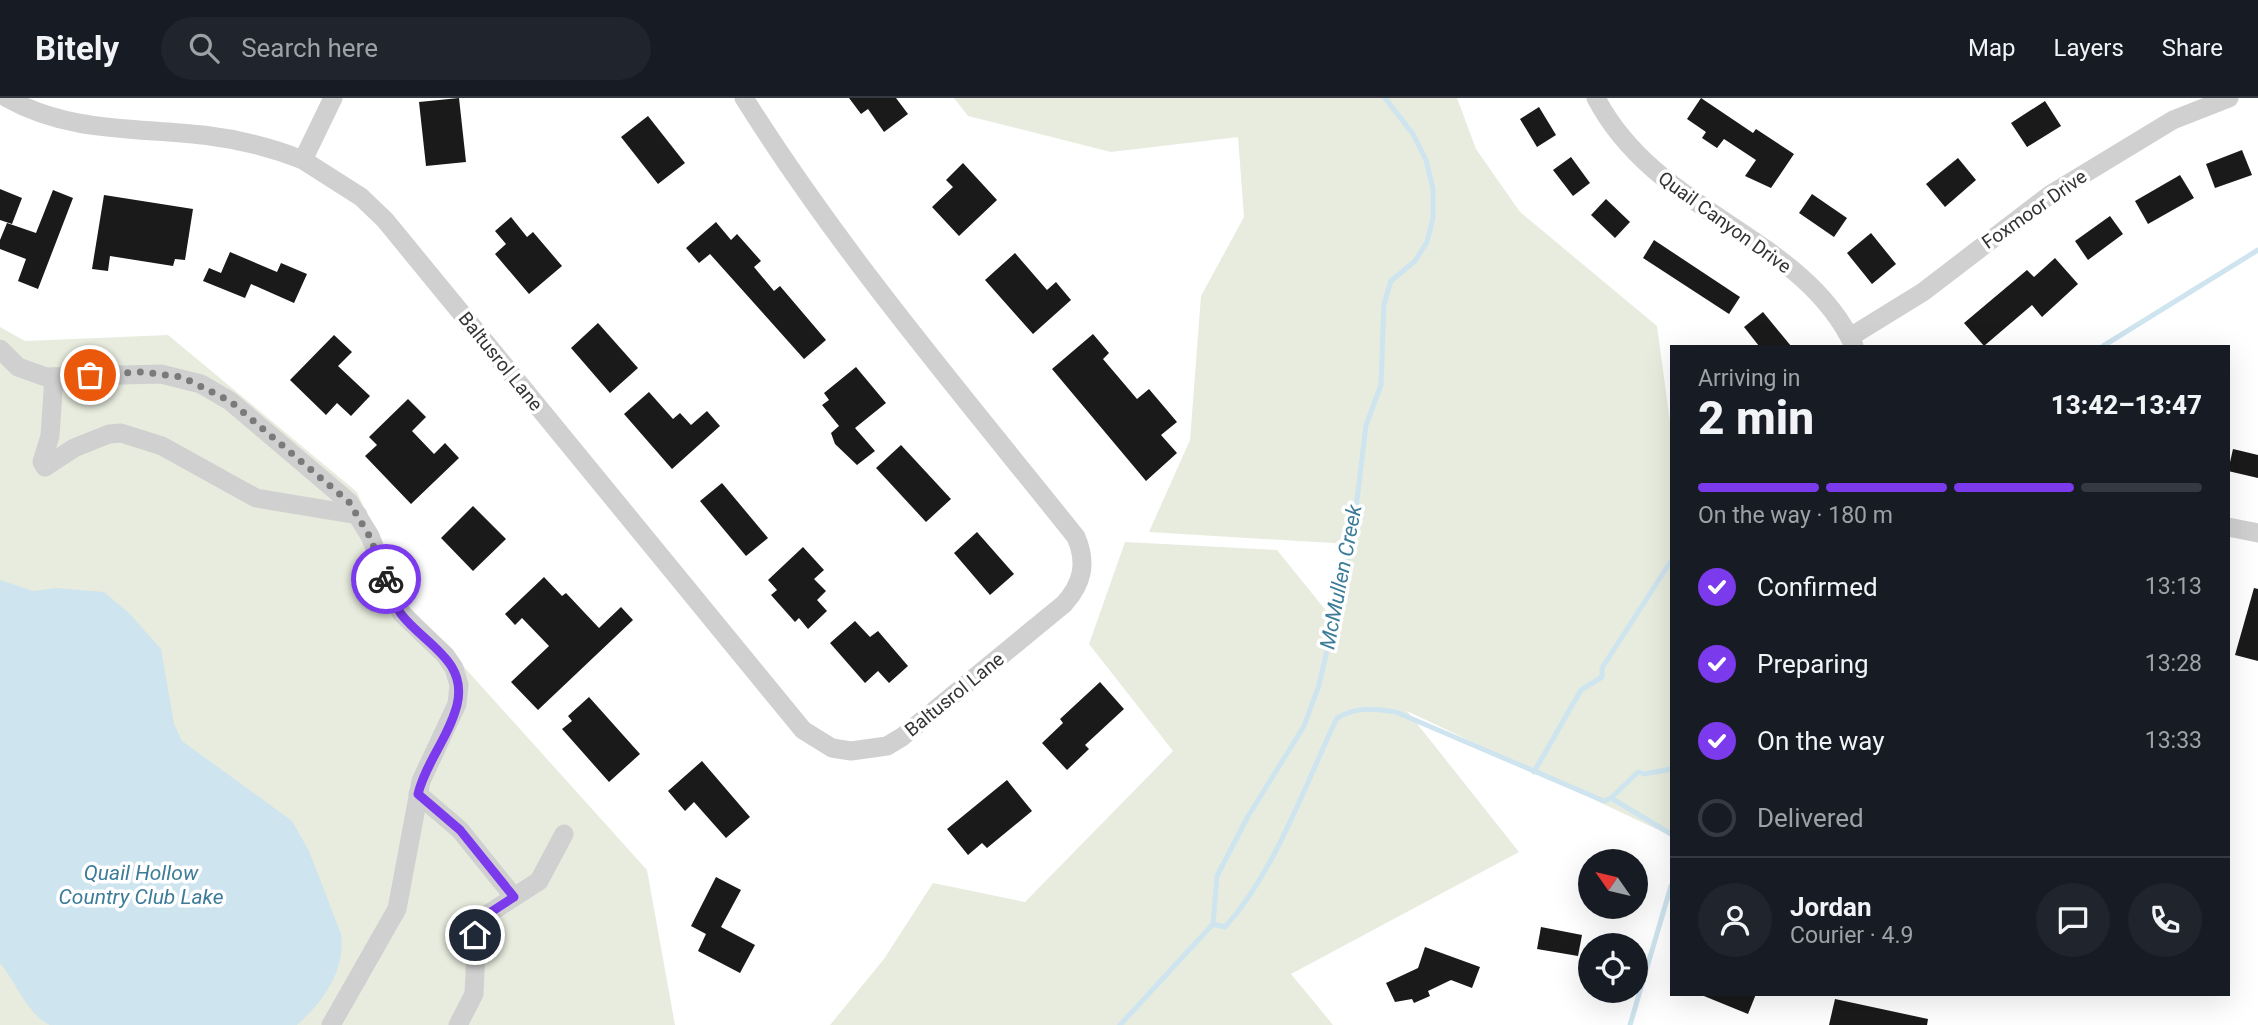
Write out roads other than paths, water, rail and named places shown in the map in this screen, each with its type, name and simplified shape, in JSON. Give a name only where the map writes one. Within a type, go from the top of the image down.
[{"type":"street","name":"Baltusrol Lane","points":[[6,98],[65,122],[95,128],[209,136],[264,146],[303,160],[361,197],[385,220],[803,730],[832,748],[869,750],[902,737],[1064,604],[1080,582],[1083,569],[1081,549],[1076,537],[852,259],[810,202],[744,98]]},
{"type":"street","points":[[303,160],[333,98]]},
{"type":"street","name":"Quail Canyon Drive","points":[[1596,98],[1634,153],[1692,202],[1779,258],[1807,282],[1852,342]]},
{"type":"street","name":"Foxmoor Drive","points":[[1852,342],[1923,292],[2051,194],[2173,120],[2230,98]]},
{"type":"street","points":[[0,349],[18,367],[54,377],[142,372],[182,377],[201,384],[230,401],[349,502],[358,515],[401,613],[445,655],[454,668],[459,685],[457,704],[449,727],[428,763],[418,794],[397,909],[331,1025]]},
{"type":"street","points":[[54,377],[50,436],[42,462],[45,467],[74,448],[121,433],[162,446],[256,498],[358,515]]},
{"type":"street","points":[[2230,527],[2258,533]]},
{"type":"street","points":[[418,794],[460,830],[514,897]]},
{"type":"street","points":[[458,1025],[474,994],[477,929],[488,914],[530,889],[545,873],[564,834]]},
{"type":"water","name":"Quail Hollow Country Club Lake","points":[[0,580],[33,591],[57,588],[104,592],[129,613],[161,649],[174,724],[182,741],[292,821],[309,851],[341,934],[342,947],[331,984],[316,1006],[297,1025],[50,1025],[35,1014],[23,998],[0,963]]},
{"type":"waterway","name":"McMullen Creek","points":[[1120,1025],[1213,924],[1217,876],[1247,818],[1304,726],[1319,685],[1352,542],[1366,425],[1381,385],[1384,304],[1391,281],[1415,261],[1427,242],[1433,218],[1433,189],[1426,160],[1413,134],[1385,98]]},
{"type":"waterway","points":[[2105,345],[2258,250]]},
{"type":"waterway","points":[[1534,772],[1581,690],[1602,677],[1602,668],[1670,563]]},
{"type":"waterway","points":[[1213,924],[1225,927],[1259,881],[1288,827],[1337,718],[1344,714],[1373,709],[1396,712],[1604,801],[1611,798],[1638,772],[1644,774],[1670,769]]},
{"type":"waterway","points":[[1611,798],[1670,833]]},
{"type":"waterway","points":[[1630,1025],[1670,889]]}]
